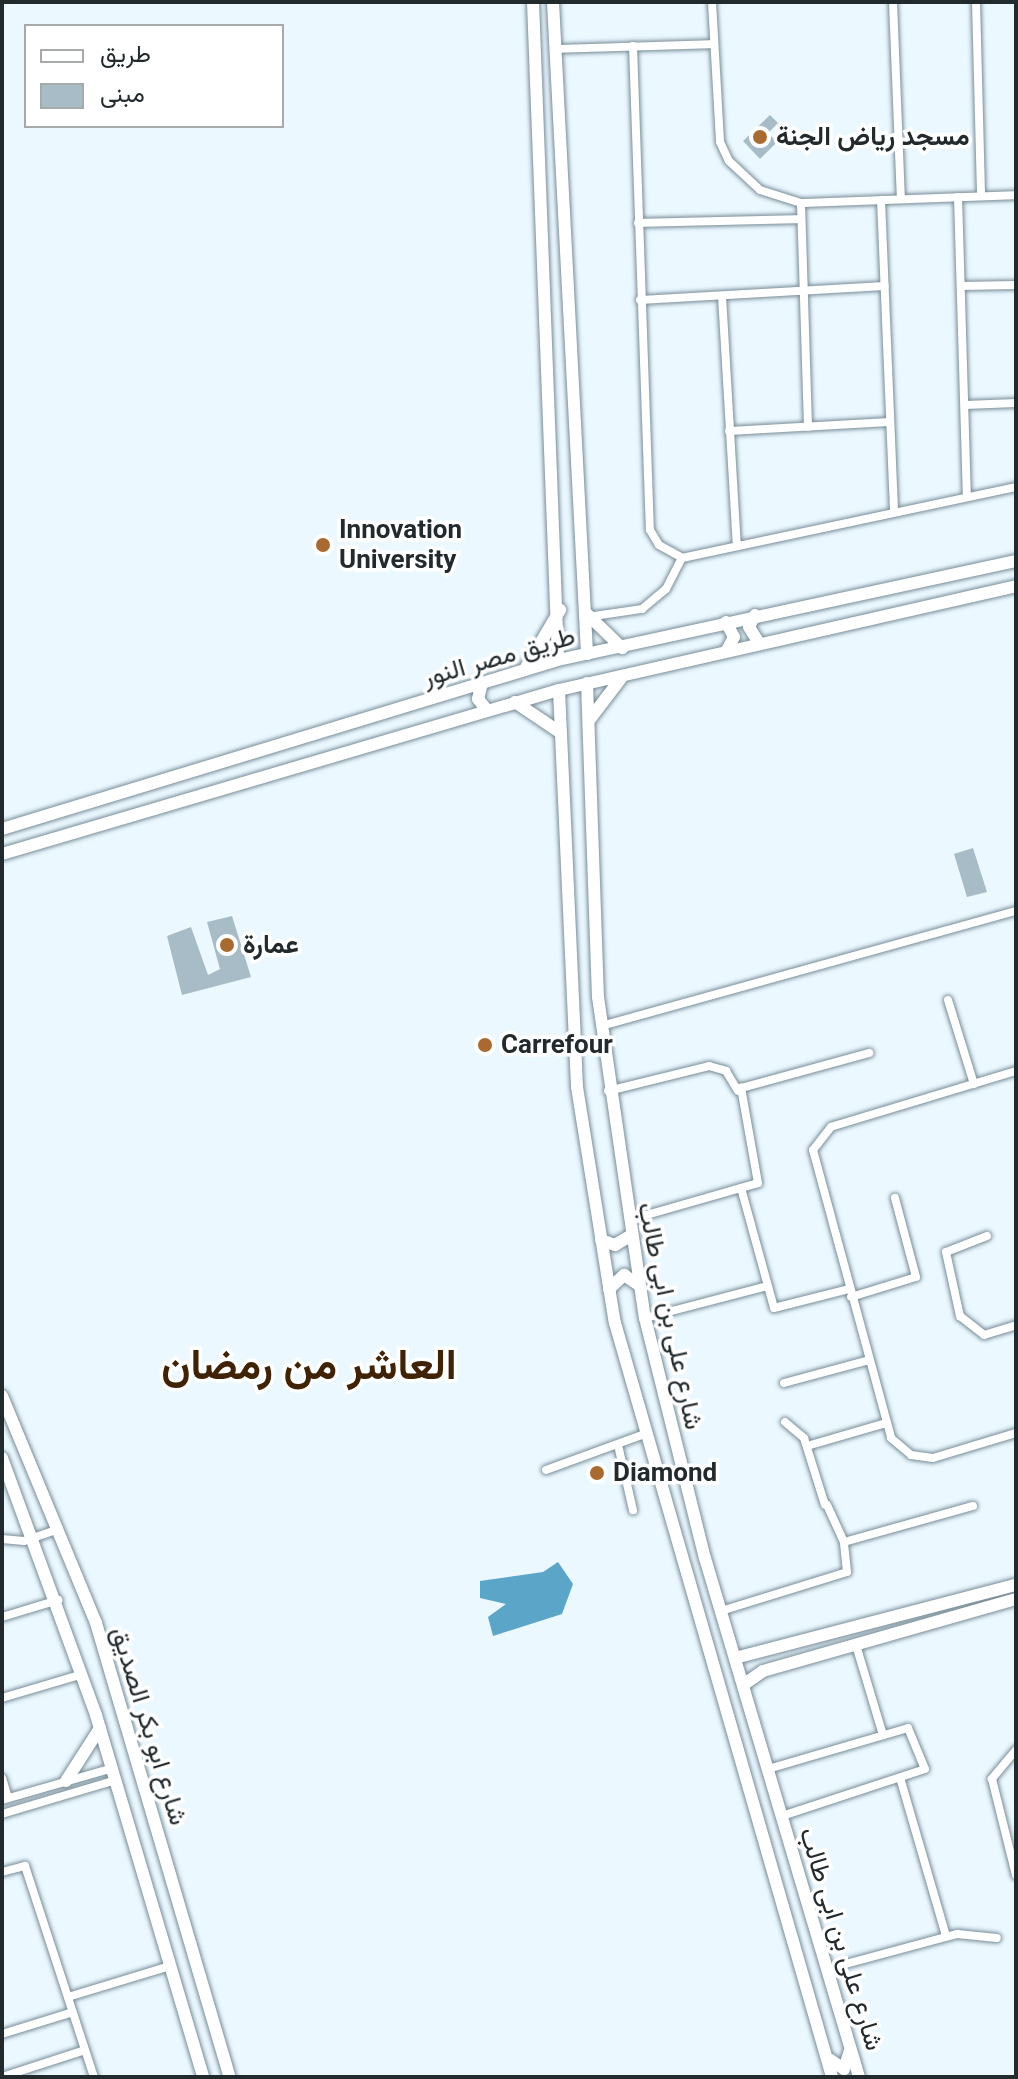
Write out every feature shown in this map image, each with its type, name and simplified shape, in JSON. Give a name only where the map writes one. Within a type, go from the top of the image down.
[{"type":"street","points":[[533,2],[560,577],[558,660]]},
{"type":"street","points":[[553,2],[579,575],[587,654]]},
{"type":"street","points":[[712,2],[720,142],[729,161],[760,190],[801,203],[1016,195]]},
{"type":"street","points":[[893,2],[901,199]]},
{"type":"street","points":[[976,2],[981,196]]},
{"type":"street","points":[[555,49],[714,44]]},
{"type":"street","points":[[633,46],[650,530],[659,545],[682,558],[1016,487]]},
{"type":"street","points":[[958,197],[967,497]]},
{"type":"street","points":[[881,200],[894,512]]},
{"type":"street","points":[[801,203],[808,427]]},
{"type":"street","points":[[638,223],[801,219]]},
{"type":"street","points":[[961,286],[1016,285]]},
{"type":"street","points":[[640,300],[885,286]]},
{"type":"street","points":[[722,296],[737,545]]},
{"type":"street","points":[[965,405],[1016,403]]},
{"type":"street","points":[[729,431],[890,422]]},
{"type":"street","points":[[584,612],[642,609],[666,589],[682,558]]},
{"type":"street","name":"طريق مصر النور","points":[[2,829],[558,660],[1016,561]]},
{"type":"street","points":[[560,577],[579,575]]},
{"type":"street","name":"طريق مصر النور","points":[[2,854],[559,690],[1016,586]]},
{"type":"street","points":[[525,669],[560,610]]},
{"type":"street","points":[[584,612],[622,648]]},
{"type":"street","points":[[755,615],[750,631],[759,643]]},
{"type":"street","points":[[726,622],[734,637],[727,650]]},
{"type":"street","points":[[589,722],[604,694],[629,673]]},
{"type":"street","points":[[482,683],[478,699],[487,710]]},
{"type":"street","name":"شارع على بن ابى طالب","points":[[587,683],[601,1026],[607,1091],[645,1318],[721,1611],[859,2077]]},
{"type":"street","name":"شارع على بن ابى طالب","points":[[559,690],[577,1087],[609,1289],[642,1435],[832,2077]]},
{"type":"street","points":[[445,695],[454,706],[452,720]]},
{"type":"street","points":[[515,702],[561,733]]},
{"type":"street","points":[[563,778],[572,771],[589,775]]},
{"type":"street","points":[[601,1026],[1016,911]]},
{"type":"street","points":[[948,1000],[974,1084]]},
{"type":"street","points":[[738,1091],[869,1053]]},
{"type":"street","points":[[607,1091],[709,1066],[726,1071],[738,1091],[762,1178],[741,1188],[628,1220]]},
{"type":"street","points":[[1016,1071],[831,1127],[816,1140],[814,1160],[886,1423],[900,1448],[922,1458],[1016,1433]]},
{"type":"street","points":[[741,1188],[774,1308],[916,1277],[895,1198]]},
{"type":"street","points":[[601,1240],[615,1245],[630,1236]]},
{"type":"street","points":[[987,1236],[946,1252],[960,1316],[984,1335],[1016,1325]]},
{"type":"street","points":[[609,1289],[624,1275],[639,1285]]},
{"type":"street","points":[[645,1318],[768,1286]]},
{"type":"street","points":[[784,1383],[869,1360]]},
{"type":"street","name":"شارع ابو بكر الصديق","points":[[2,1396],[60,1529],[106,1655],[230,2077]]},
{"type":"street","points":[[721,1611],[847,1572],[844,1542],[826,1505],[807,1446],[785,1422]]},
{"type":"street","points":[[807,1446],[886,1423]]},
{"type":"street","points":[[546,1470],[642,1435]]},
{"type":"street","points":[[618,1445],[633,1510]]},
{"type":"street","name":"شارع ابو بكر الصديق","points":[[3,1464],[35,1537],[83,1674],[203,2077]]},
{"type":"street","points":[[844,1542],[973,1506]]},
{"type":"street","points":[[2,1539],[35,1537],[60,1529]]},
{"type":"street","points":[[735,1658],[1016,1585]]},
{"type":"street","points":[[743,1685],[755,1674],[1016,1599]]},
{"type":"street","points":[[2,1617],[58,1600]]},
{"type":"street","points":[[856,1645],[883,1735]]},
{"type":"street","points":[[2,1698],[83,1674]]},
{"type":"street","points":[[66,1781],[100,1728]]},
{"type":"street","points":[[759,1835],[769,1825],[924,1772],[913,1732],[883,1735],[768,1769]]},
{"type":"street","points":[[1016,1750],[992,1779],[1016,1875]]},
{"type":"street","points":[[2,1778],[5,1799],[93,1774],[114,1774]]},
{"type":"street","points":[[93,1774],[97,1786]]},
{"type":"street","points":[[2,1814],[97,1786],[114,1774]]},
{"type":"street","points":[[901,1781],[946,1936]]},
{"type":"street","points":[[748,1796],[773,1788]]},
{"type":"street","points":[[2,1872],[25,1866],[94,2077]]},
{"type":"street","points":[[827,1969],[946,1936],[997,1938]]},
{"type":"street","points":[[68,1997],[170,1966]]},
{"type":"street","points":[[2,2034],[73,2012]]},
{"type":"street","points":[[824,2053],[841,2070],[850,2048]]},
{"type":"street","points":[[2,2077],[85,2050]]},
{"type":"water","points":[[558,1562],[573,1584],[562,1614],[493,1636],[488,1617],[506,1604],[480,1598],[480,1581],[543,1572]]},
{"type":"building","name":"مسجد رياض الجنة","points":[[770,115],[778,123],[768,133],[777,142],[760,159],[743,141]]},
{"type":"building","points":[[973,848],[987,892],[967,897],[954,854]]},
{"type":"building","points":[[232,916],[251,977],[182,995],[167,936],[191,927],[208,975],[220,969],[207,922]]},
{"type":"place","name":"مسجد رياض الجنة","points":[[760,137]]},
{"type":"place","name":"Innovation University","points":[[323,545]]},
{"type":"place","name":"عمارة","points":[[227,945]]},
{"type":"place","name":"Carrefour","points":[[485,1045]]},
{"type":"place","name":"Diamond","points":[[597,1473]]},
{"type":"district","name":"العاشر من رمضان","points":[[309,1365]]}]
